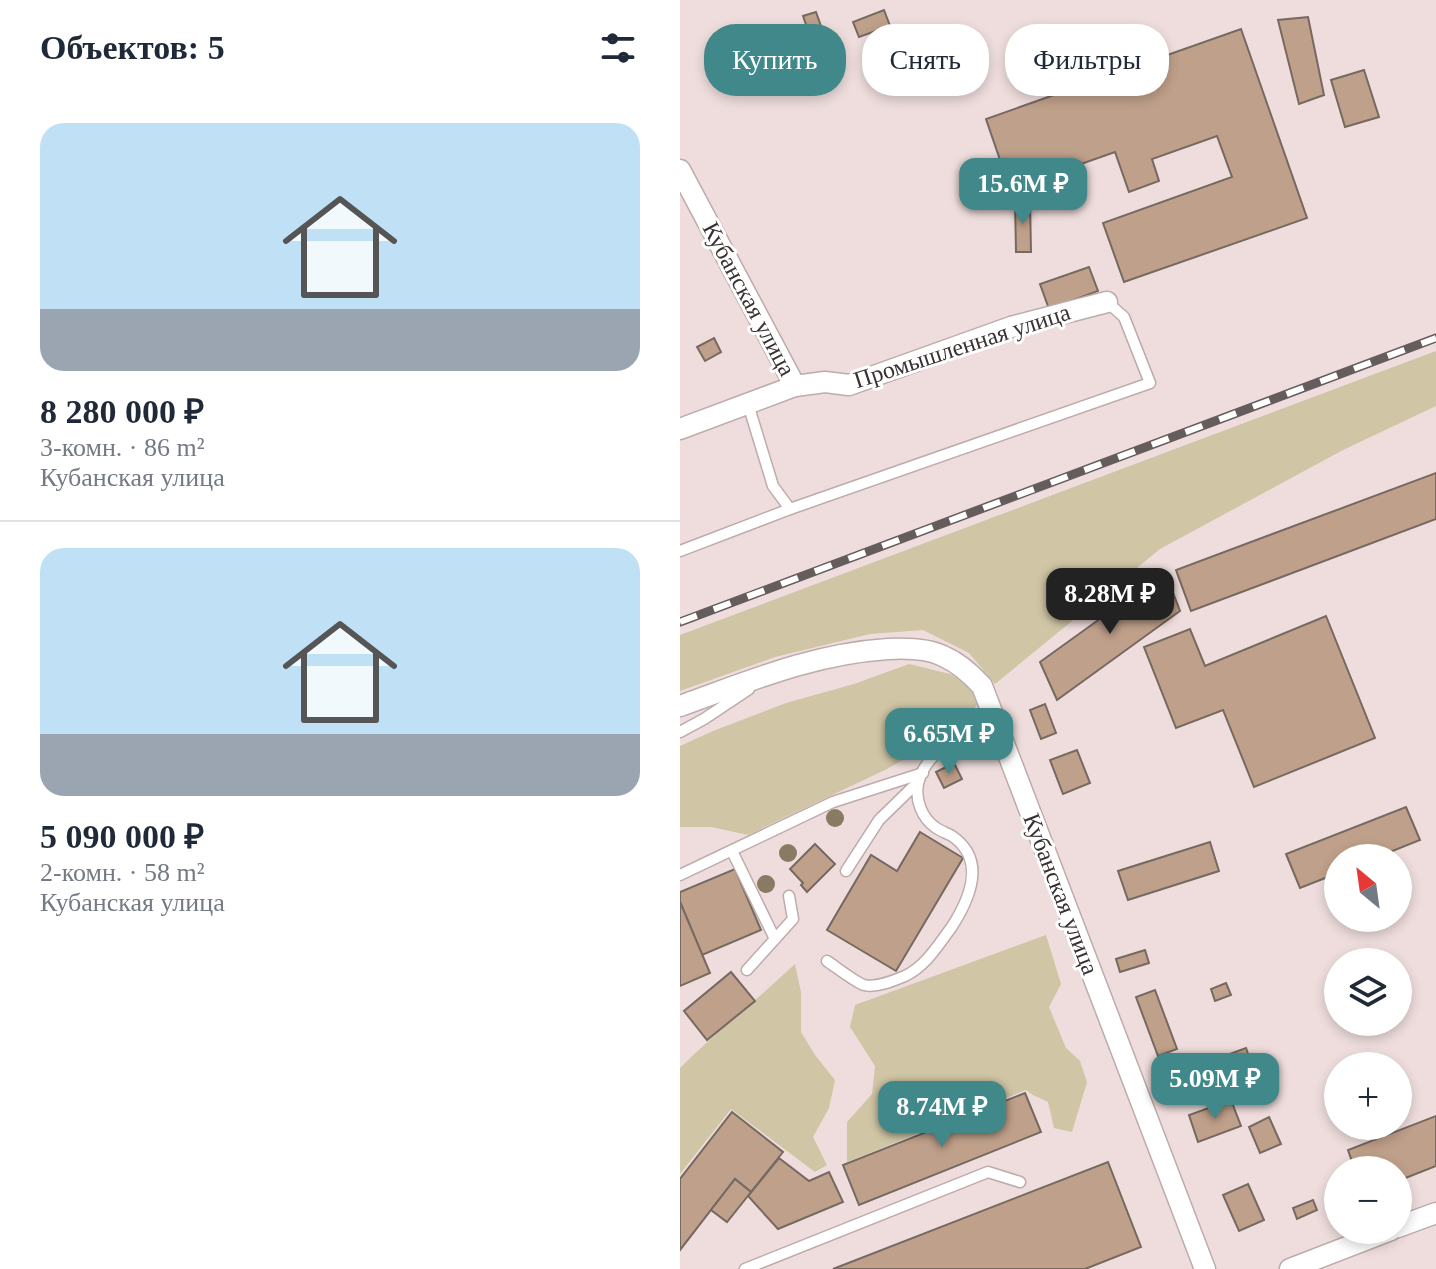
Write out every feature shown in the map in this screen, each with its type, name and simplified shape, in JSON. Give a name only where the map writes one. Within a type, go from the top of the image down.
[{"type":"street","name":"Кубанская улица","points":[[680,170],[795,386]]},
{"type":"street","name":"Промышленная улица","points":[[680,429],[795,386],[825,382],[849,385],[1011,327],[1107,302]]},
{"type":"street","name":"Кубанская улица","points":[[680,706],[791,666],[854,651],[910,648],[941,654],[967,669],[982,686],[996,721],[1205,1269]]},
{"type":"street","points":[[1412,1222],[1436,1213]]},
{"type":"street","points":[[1290,1269],[1355,1244]]},
{"type":"lane","points":[[680,551],[790,509],[1150,383],[1124,317],[1107,302]]},
{"type":"lane","points":[[748,404],[773,486],[790,509]]},
{"type":"lane","points":[[680,732],[774,672]]},
{"type":"lane","points":[[846,871],[879,820],[921,777],[944,746],[969,731],[996,721]]},
{"type":"lane","points":[[680,875],[833,802],[921,777]]},
{"type":"lane","points":[[827,961],[864,985],[887,983],[910,974],[931,956],[963,910],[972,880],[972,860],[963,846],[933,826],[922,812],[917,797],[921,777]]},
{"type":"lane","points":[[732,851],[775,939]]},
{"type":"lane","points":[[747,970],[793,919],[789,896]]},
{"type":"lane","points":[[745,1269],[988,1172],[1020,1182]]},
{"type":"shaded area","points":[[1436,351],[1436,406],[1343,450],[1160,549],[995,684],[969,653],[923,630],[870,634],[775,657],[680,691],[680,635]]},
{"type":"shaded area","points":[[909,664],[950,674],[968,683],[979,701],[970,716],[934,742],[887,769],[748,835],[711,827],[680,827],[680,746],[786,703],[854,684]]},
{"type":"shaded area","points":[[1046,935],[1061,984],[1049,1007],[1066,1048],[1080,1061],[1087,1082],[1072,1132],[1054,1128],[1048,1102],[1026,1090],[847,1162],[847,1122],[872,1094],[875,1066],[850,1027],[855,1005]]},
{"type":"shaded area","points":[[795,964],[801,992],[801,1032],[835,1080],[829,1108],[813,1137],[827,1165],[815,1172],[731,1109],[680,1174],[680,1068]]},
{"type":"building","points":[[884,10],[889,24],[862,24],[862,36],[859,37],[853,22]]},
{"type":"building","points":[[816,12],[820,24],[806,24],[803,16]]},
{"type":"building","points":[[1308,17],[1324,95],[1299,104],[1278,20]]},
{"type":"building","points":[[1241,29],[1307,218],[1124,282],[1103,223],[1232,177],[1217,136],[1152,159],[1159,181],[1129,192],[1115,152],[1010,189],[986,119],[1051,96],[1169,96],[1169,54]]},
{"type":"building","points":[[1364,70],[1379,117],[1345,127],[1331,80]]},
{"type":"building","points":[[1015,201],[1030,201],[1031,252],[1016,252]]},
{"type":"building","points":[[1089,267],[1098,291],[1049,309],[1040,284]]},
{"type":"building","points":[[714,338],[721,352],[705,361],[697,347]]},
{"type":"building","points":[[1436,473],[1436,519],[1191,611],[1176,570]]},
{"type":"building","points":[[1165,572],[1180,611],[1057,700],[1040,662]]},
{"type":"building","points":[[1326,616],[1375,738],[1254,787],[1223,710],[1176,728],[1144,647],[1190,629],[1205,666]]},
{"type":"building","points":[[1045,704],[1056,733],[1041,739],[1030,710]]},
{"type":"building","points":[[1077,750],[1090,783],[1063,794],[1050,760]]},
{"type":"building","points":[[954,763],[962,779],[944,788],[936,772]]},
{"type":"building","points":[[1406,807],[1420,840],[1410,844],[1324,844],[1324,879],[1300,888],[1286,854]]},
{"type":"building","points":[[920,832],[963,858],[896,971],[827,930],[871,855],[897,871]]},
{"type":"building","points":[[1210,842],[1219,871],[1128,900],[1118,871]]},
{"type":"building","points":[[815,844],[835,864],[807,892],[790,869]]},
{"type":"building","points":[[735,869],[761,930],[702,955],[680,902],[680,892]]},
{"type":"building","points":[[680,902],[710,973],[680,986]]},
{"type":"building","points":[[1145,950],[1149,963],[1120,972],[1116,959]]},
{"type":"building","points":[[731,972],[755,1001],[707,1040],[684,1011]]},
{"type":"building","points":[[1226,983],[1231,995],[1215,1001],[1211,989]]},
{"type":"building","points":[[1155,990],[1177,1049],[1158,1056],[1136,997]]},
{"type":"building","points":[[1246,1048],[1259,1085],[1215,1101],[1202,1064]]},
{"type":"building","points":[[1025,1093],[1041,1132],[859,1205],[843,1165]]},
{"type":"building","points":[[1231,1100],[1241,1126],[1198,1142],[1189,1115]]},
{"type":"building","points":[[732,1112],[783,1152],[751,1192],[735,1179],[680,1250],[680,1179]]},
{"type":"building","points":[[1436,1116],[1436,1166],[1412,1175],[1412,1156],[1350,1156],[1348,1150],[1374,1140],[1412,1140],[1412,1125]]},
{"type":"building","points":[[1269,1117],[1281,1144],[1260,1153],[1249,1127]]},
{"type":"building","points":[[779,1158],[809,1181],[829,1172],[843,1202],[778,1229],[748,1196]]},
{"type":"building","points":[[1108,1162],[1141,1247],[1085,1269],[833,1269]]},
{"type":"building","points":[[735,1179],[751,1192],[727,1222],[711,1210]]},
{"type":"building","points":[[1248,1184],[1264,1220],[1239,1231],[1223,1195]]},
{"type":"building","points":[[1313,1200],[1317,1210],[1297,1219],[1293,1208]]},
{"type":"railway","points":[[680,622],[1436,338]]}]
